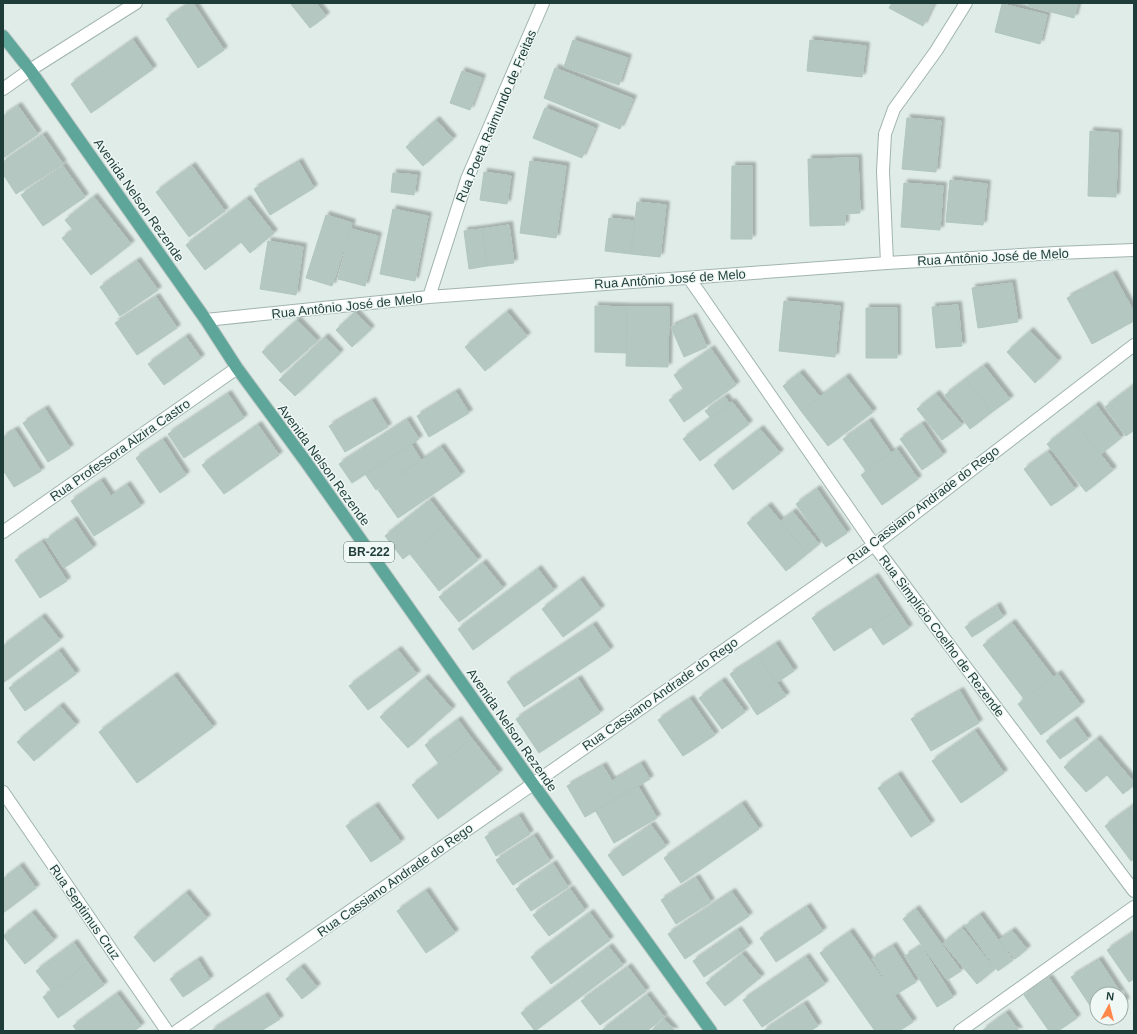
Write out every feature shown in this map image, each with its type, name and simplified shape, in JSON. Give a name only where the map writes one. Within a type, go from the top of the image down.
[{"type":"main road","name":"BR-222","points":[[3,36],[30,70]]},
{"type":"main road","name":"Avenida Nelson Rezende","points":[[30,70],[206,320],[237,368],[310,468],[533,784],[711,1031]]},
{"type":"street","points":[[3,89],[30,70],[136,3]]},
{"type":"street","name":"Rua Poeta Raimundo de Freitas","points":[[429,298],[467,179],[543,3]]},
{"type":"street","points":[[887,263],[883,171],[886,134],[894,109],[936,51],[966,3]]},
{"type":"street","name":"Rua Antônio José de Melo","points":[[206,320],[429,298],[887,263],[1048,253],[1134,250]]},
{"type":"street","name":"Rua Simplício Coelho de Rezende","points":[[689,278],[874,544],[1134,891]]},
{"type":"street","name":"Rua Cassiano Andrade do Rego","points":[[177,1031],[533,784],[874,544],[1134,345]]},
{"type":"street","name":"Rua Professora Alzira Castro","points":[[3,532],[237,368]]},
{"type":"street","name":"Rua Septimus Cruz","points":[[3,792],[168,1031]]},
{"type":"street","points":[[960,1031],[1134,908]]},
{"type":"building","points":[[190,3],[193,3],[224,50],[198,68],[166,19]]},
{"type":"building","points":[[290,3],[316,3],[326,16],[310,28]]},
{"type":"building","points":[[892,3],[934,3],[923,26],[889,8]]},
{"type":"building","points":[[1029,3],[1078,3],[1074,18],[1028,6]]},
{"type":"building","points":[[1002,4],[1047,15],[1040,44],[995,32]]},
{"type":"building","points":[[133,40],[153,69],[91,113],[71,84]]},
{"type":"building","points":[[573,40],[628,58],[619,85],[564,67]]},
{"type":"building","points":[[810,40],[866,46],[862,77],[807,71]]},
{"type":"building","points":[[555,68],[633,99],[620,129],[544,98]]},
{"type":"building","points":[[462,71],[482,78],[470,110],[450,103]]},
{"type":"building","points":[[18,106],[38,134],[3,158],[3,116]]},
{"type":"building","points":[[545,108],[595,128],[582,158],[533,138]]},
{"type":"building","points":[[907,118],[941,121],[936,172],[902,169]]},
{"type":"building","points":[[436,120],[453,139],[423,166],[406,147]]},
{"type":"building","points":[[1090,131],[1118,133],[1116,197],[1088,196]]},
{"type":"building","points":[[43,135],[63,164],[16,194],[3,174],[3,162]]},
{"type":"building","points":[[858,158],[860,213],[845,214],[845,225],[810,226],[808,159]]},
{"type":"building","points":[[530,161],[566,166],[556,238],[520,233]]},
{"type":"building","points":[[299,162],[314,188],[270,215],[254,189]]},
{"type":"building","points":[[63,166],[85,197],[43,226],[21,195]]},
{"type":"building","points":[[192,166],[225,211],[189,237],[156,192]]},
{"type":"building","points":[[732,166],[752,166],[752,239],[731,239]]},
{"type":"building","points":[[484,172],[511,176],[507,204],[480,200]]},
{"type":"building","points":[[393,173],[417,175],[414,195],[391,192]]},
{"type":"building","points":[[950,180],[987,184],[983,225],[946,222]]},
{"type":"building","points":[[904,183],[943,186],[940,230],[901,227]]},
{"type":"building","points":[[94,197],[131,244],[91,275],[62,238],[73,230],[65,220]]},
{"type":"building","points":[[247,199],[274,233],[250,253],[241,242],[205,270],[186,245]]},
{"type":"building","points":[[637,202],[666,205],[660,257],[631,254]]},
{"type":"building","points":[[393,209],[428,216],[415,281],[380,274]]},
{"type":"building","points":[[326,215],[352,223],[332,286],[306,278]]},
{"type":"building","points":[[609,218],[635,221],[631,254],[605,251]]},
{"type":"building","points":[[509,225],[514,263],[487,266],[482,229]]},
{"type":"building","points":[[351,229],[378,236],[365,286],[338,279]]},
{"type":"building","points":[[482,229],[487,266],[469,269],[464,231]]},
{"type":"building","points":[[268,241],[303,247],[296,295],[260,289]]},
{"type":"building","points":[[137,261],[158,290],[120,316],[100,287]]},
{"type":"building","points":[[1113,274],[1134,312],[1134,321],[1092,344],[1067,298]]},
{"type":"building","points":[[1012,283],[1018,322],[978,328],[972,288]]},
{"type":"building","points":[[156,297],[177,328],[137,355],[115,323]]},
{"type":"building","points":[[784,301],[840,306],[835,357],[779,351]]},
{"type":"building","points":[[958,305],[962,346],[936,348],[932,307]]},
{"type":"building","points":[[595,306],[627,307],[627,353],[595,352]]},
{"type":"building","points":[[627,307],[669,307],[668,367],[626,366]]},
{"type":"building","points":[[866,308],[897,308],[897,358],[866,358]]},
{"type":"building","points":[[355,312],[371,329],[352,347],[336,330]]},
{"type":"building","points":[[507,312],[527,336],[485,371],[465,347]]},
{"type":"building","points":[[693,317],[707,347],[684,357],[671,327]]},
{"type":"building","points":[[297,320],[317,341],[281,373],[262,352]]},
{"type":"building","points":[[1030,331],[1058,361],[1035,383],[1007,352]]},
{"type":"building","points":[[186,337],[201,358],[164,385],[148,364]]},
{"type":"building","points":[[325,337],[340,353],[295,396],[279,380]]},
{"type":"building","points":[[711,349],[736,385],[684,422],[669,400],[684,390],[674,375]]},
{"type":"building","points":[[984,366],[1010,399],[992,412],[966,379]]},
{"type":"building","points":[[800,373],[820,397],[801,411],[783,386]]},
{"type":"building","points":[[846,377],[873,412],[828,446],[801,411]]},
{"type":"building","points":[[966,379],[992,412],[970,429],[945,395]]},
{"type":"building","points":[[1134,385],[1134,430],[1126,436],[1105,407]]},
{"type":"building","points":[[456,392],[469,413],[429,437],[417,416]]},
{"type":"building","points":[[228,394],[244,418],[184,458],[168,434]]},
{"type":"building","points":[[936,394],[962,425],[942,440],[917,409]]},
{"type":"building","points":[[725,397],[730,404],[711,418],[705,411]]},
{"type":"building","points":[[372,401],[388,427],[345,452],[329,426]]},
{"type":"building","points":[[732,402],[749,424],[700,461],[683,439]]},
{"type":"building","points":[[1096,405],[1121,438],[1101,454],[1075,422]]},
{"type":"building","points":[[45,409],[70,448],[48,462],[23,423]]},
{"type":"building","points":[[407,420],[419,439],[352,483],[339,464]]},
{"type":"building","points":[[869,421],[891,453],[866,471],[843,439]]},
{"type":"building","points":[[1075,422],[1113,470],[1086,492],[1047,444]]},
{"type":"building","points":[[922,424],[943,455],[922,470],[900,439]]},
{"type":"building","points":[[258,425],[279,455],[224,494],[202,465]]},
{"type":"building","points":[[760,429],[780,453],[733,490],[714,465]]},
{"type":"building","points":[[15,430],[41,471],[14,487],[3,470],[3,437]]},
{"type":"building","points":[[163,440],[186,475],[160,493],[136,458]]},
{"type":"building","points":[[411,444],[421,460],[376,490],[365,474]]},
{"type":"building","points":[[441,447],[461,475],[398,518],[378,490]]},
{"type":"building","points":[[897,449],[918,479],[882,505],[861,475]]},
{"type":"building","points":[[1048,452],[1075,489],[1051,506],[1024,469]]},
{"type":"building","points":[[101,481],[111,496],[127,485],[141,506],[94,536],[71,501]]},
{"type":"building","points":[[817,489],[847,533],[826,547],[796,504]]},
{"type":"building","points":[[430,500],[448,523],[403,559],[385,536]]},
{"type":"building","points":[[768,506],[807,554],[786,571],[747,523]]},
{"type":"building","points":[[793,512],[819,544],[807,554],[781,521]]},
{"type":"building","points":[[74,520],[93,548],[64,568],[46,540]]},
{"type":"building","points":[[448,523],[478,560],[439,591],[410,554]]},
{"type":"building","points":[[42,542],[67,581],[40,598],[15,560]]},
{"type":"building","points":[[483,563],[503,588],[459,622],[439,597]]},
{"type":"building","points":[[538,569],[554,590],[473,650],[458,629]]},
{"type":"building","points":[[875,577],[897,610],[834,651],[812,618]]},
{"type":"building","points":[[580,580],[601,609],[563,637],[542,609]]},
{"type":"building","points":[[997,606],[1003,617],[972,637],[965,627]]},
{"type":"building","points":[[897,610],[909,628],[883,645],[871,627]]},
{"type":"building","points":[[42,617],[60,640],[3,683],[3,646]]},
{"type":"building","points":[[1012,623],[1053,677],[1024,699],[983,645]]},
{"type":"building","points":[[593,625],[610,650],[524,707],[507,682]]},
{"type":"building","points":[[776,644],[794,671],[776,683],[758,656]]},
{"type":"building","points":[[398,650],[417,674],[368,710],[349,686]]},
{"type":"building","points":[[59,651],[76,674],[25,711],[9,688]]},
{"type":"building","points":[[758,656],[786,696],[757,715],[730,674]]},
{"type":"building","points":[[1058,674],[1081,705],[1041,735],[1018,704]]},
{"type":"building","points":[[174,676],[213,727],[137,783],[99,732]]},
{"type":"building","points":[[425,678],[452,709],[408,748],[380,717]]},
{"type":"building","points":[[578,679],[600,713],[539,753],[516,719]]},
{"type":"building","points":[[722,681],[745,712],[722,729],[699,698]]},
{"type":"building","points":[[960,691],[979,723],[931,751],[911,719]]},
{"type":"building","points":[[690,699],[715,735],[683,756],[658,720]]},
{"type":"building","points":[[60,706],[76,725],[34,761],[17,742]]},
{"type":"building","points":[[458,720],[472,739],[439,764],[425,745]]},
{"type":"building","points":[[1074,720],[1088,739],[1060,759],[1046,741]]},
{"type":"building","points":[[975,731],[1004,773],[961,803],[932,761]]},
{"type":"building","points":[[472,739],[499,773],[438,819],[412,785]]},
{"type":"building","points":[[1097,739],[1119,765],[1086,792],[1064,767]]},
{"type":"building","points":[[641,764],[650,779],[585,817],[567,786],[603,766],[612,781]]},
{"type":"building","points":[[1119,765],[1134,782],[1134,785],[1123,794],[1107,775]]},
{"type":"building","points":[[898,775],[931,824],[911,837],[878,788]]},
{"type":"building","points":[[638,786],[657,818],[614,843],[595,810]]},
{"type":"building","points":[[742,804],[759,829],[681,883],[664,858]]},
{"type":"building","points":[[1134,805],[1134,820],[1127,810]]},
{"type":"building","points":[[375,806],[401,842],[371,862],[346,826]]},
{"type":"building","points":[[1127,810],[1134,820],[1134,859],[1131,861],[1105,826]]},
{"type":"building","points":[[519,816],[530,834],[496,856],[485,837]]},
{"type":"building","points":[[651,825],[666,846],[623,876],[608,855]]},
{"type":"building","points":[[534,836],[550,861],[513,885],[496,860]]},
{"type":"building","points":[[553,864],[568,887],[531,911],[516,889]]},
{"type":"building","points":[[20,866],[36,888],[3,913],[3,879]]},
{"type":"building","points":[[696,878],[711,902],[676,924],[661,900]]},
{"type":"building","points":[[570,889],[585,910],[549,936],[533,915]]},
{"type":"building","points":[[426,891],[455,933],[426,953],[397,911]]},
{"type":"building","points":[[732,892],[749,916],[685,959],[668,934]]},
{"type":"building","points":[[186,893],[207,918],[154,962],[134,937]]},
{"type":"building","points":[[807,907],[823,931],[776,962],[760,938]]},
{"type":"building","points":[[916,909],[961,971],[947,980],[903,919]]},
{"type":"building","points":[[32,913],[54,940],[25,964],[3,936]]},
{"type":"building","points":[[590,913],[610,940],[551,984],[531,957]]},
{"type":"building","points":[[980,915],[1013,960],[998,971],[965,926]]},
{"type":"building","points":[[962,928],[995,969],[977,984],[943,943]]},
{"type":"building","points":[[738,930],[749,946],[704,977],[693,961]]},
{"type":"building","points":[[1012,931],[1027,949],[1015,959],[999,940]]},
{"type":"building","points":[[850,932],[913,1022],[899,1031],[875,1031],[820,953]]},
{"type":"building","points":[[1134,932],[1134,979],[1129,982],[1107,950]]},
{"type":"building","points":[[74,943],[88,963],[51,990],[36,971]]},
{"type":"building","points":[[893,946],[916,982],[895,995],[872,959]]},
{"type":"building","points":[[921,946],[953,997],[937,1007],[905,956]]},
{"type":"building","points":[[609,947],[623,965],[535,1031],[521,1013]]},
{"type":"building","points":[[742,954],[761,977],[725,1006],[706,983]]},
{"type":"building","points":[[806,957],[825,984],[762,1027],[743,1000]]},
{"type":"building","points":[[198,960],[210,979],[183,997],[170,979]]},
{"type":"building","points":[[1099,960],[1116,986],[1089,986],[1089,1004],[1071,977]]},
{"type":"building","points":[[88,963],[104,985],[58,1018],[43,997]]},
{"type":"building","points":[[301,967],[317,987],[302,999],[286,979]]},
{"type":"building","points":[[628,967],[646,991],[600,1025],[581,1001]]},
{"type":"building","points":[[1049,978],[1077,1018],[1058,1031],[1049,1031],[1024,995]]},
{"type":"building","points":[[117,994],[141,1026],[134,1031],[77,1031],[73,1026]]},
{"type":"building","points":[[647,995],[664,1017],[647,1031],[601,1031]]},
{"type":"building","points":[[265,996],[280,1019],[261,1031],[211,1031]]},
{"type":"building","points":[[804,1004],[818,1026],[810,1031],[763,1031]]},
{"type":"building","points":[[1006,1013],[1019,1031],[983,1031],[983,1030]]},
{"type":"building","points":[[664,1019],[675,1031],[651,1031]]}]
